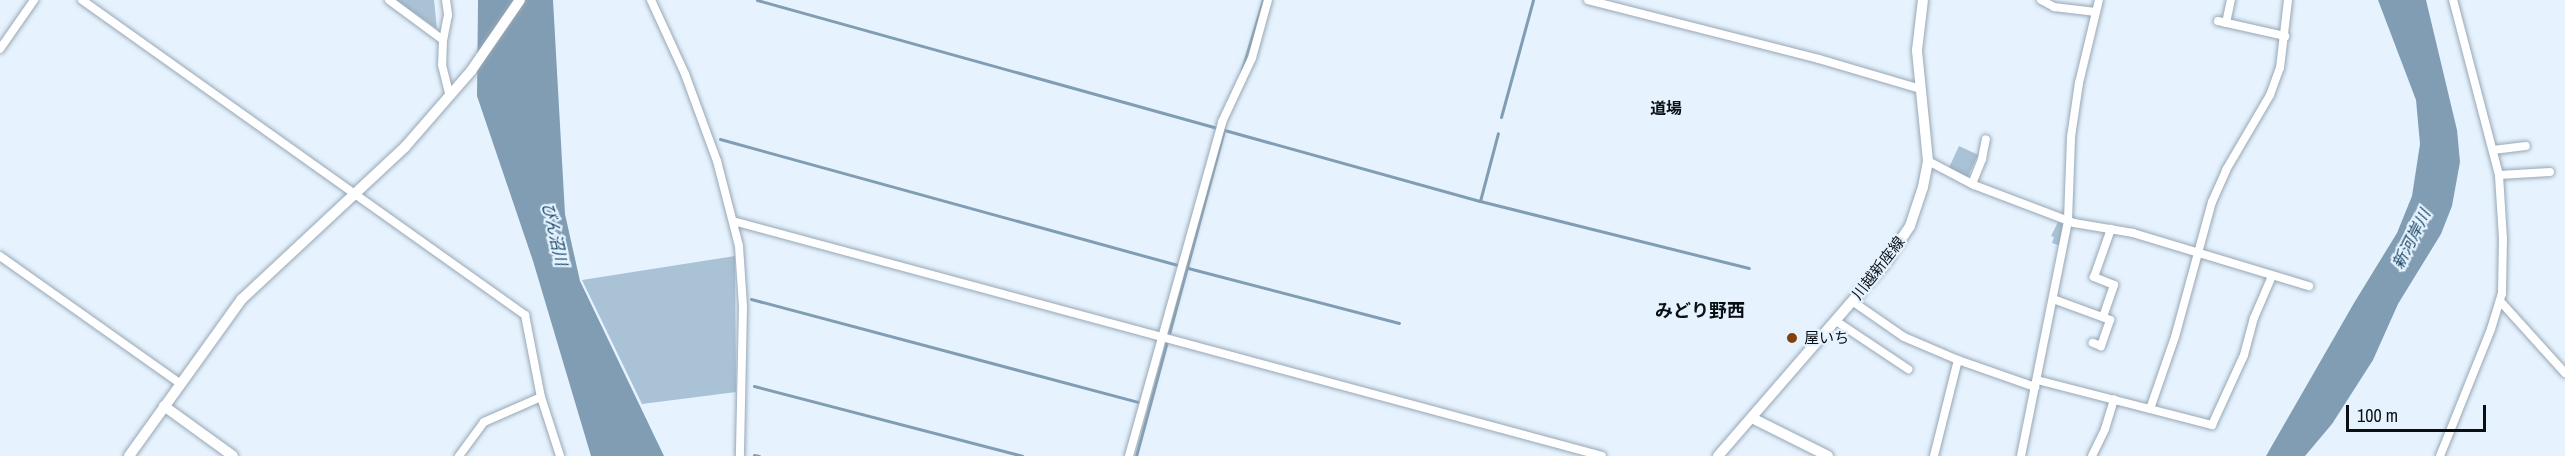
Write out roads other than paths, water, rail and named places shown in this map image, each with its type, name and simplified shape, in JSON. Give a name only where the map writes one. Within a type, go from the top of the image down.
[{"type":"street","points":[[0,49],[34,0]]},
{"type":"street","points":[[82,0],[525,315],[541,397],[560,456]]},
{"type":"street","points":[[389,0],[443,40]]},
{"type":"street","points":[[446,0],[448,15],[443,40],[443,72],[450,96]]},
{"type":"street","points":[[129,456],[252,288],[395,157],[462,83],[520,0]]},
{"type":"street","points":[[651,0],[695,100],[727,192],[733,221],[742,271],[740,456]]},
{"type":"street","points":[[1129,456],[1222,122],[1252,58],[1268,0]]},
{"type":"street","points":[[1588,0],[1819,59],[1920,89]]},
{"type":"street","name":"川越新座線","points":[[1718,456],[1886,262],[1910,225],[1923,187],[1928,161],[1917,50],[1923,0]]},
{"type":"street","points":[[2041,0],[2054,7],[2097,12]]},
{"type":"street","points":[[2021,456],[2068,220],[2071,137],[2079,83],[2099,0]]},
{"type":"street","points":[[2231,0],[2222,22],[2285,36]]},
{"type":"street","points":[[2150,409],[2175,337],[2212,202],[2226,170],[2270,95],[2280,68],[2288,0]]},
{"type":"street","points":[[2440,456],[2500,301],[2503,239],[2499,176],[2453,0]]},
{"type":"street","points":[[1972,184],[1982,159],[1986,139]]},
{"type":"street","points":[[2493,150],[2526,146]]},
{"type":"street","points":[[1928,161],[1972,184],[2068,220],[2133,233],[2309,286]]},
{"type":"street","points":[[2499,176],[2550,172]]},
{"type":"street","points":[[733,221],[1602,456]]},
{"type":"street","points":[[2103,317],[2114,285],[2094,277],[2111,229]]},
{"type":"street","points":[[0,256],[181,384]]},
{"type":"street","points":[[1852,302],[1904,337],[1958,360],[2036,384],[2114,399],[2212,425],[2244,355],[2254,318],[2272,276]]},
{"type":"street","points":[[2053,299],[2110,320],[2102,346],[2094,343]]},
{"type":"street","points":[[2500,301],[2565,373]]},
{"type":"street","points":[[1836,321],[1908,369]]},
{"type":"street","points":[[1934,456],[1958,360]]},
{"type":"street","points":[[459,456],[484,422],[541,397]]},
{"type":"street","points":[[2092,456],[2105,429],[2114,399]]},
{"type":"street","points":[[164,406],[234,456]]},
{"type":"street","points":[[1752,418],[1828,456]]},
{"type":"water","name":"びん沼川","points":[[478,0],[553,0],[565,214],[580,281],[664,456],[591,456],[533,261],[477,96]]},
{"type":"water","name":"新河岸川","points":[[2378,0],[2426,0],[2457,130],[2460,162],[2452,206],[2441,234],[2398,304],[2373,360],[2332,424],[2305,456],[2266,456],[2397,233],[2412,196],[2420,144],[2416,100]]},
{"type":"waterway","points":[[757,0],[1480,201],[1749,268]]},
{"type":"waterway","points":[[1241,73],[1263,0]]},
{"type":"waterway","points":[[1501,117],[1533,0]]},
{"type":"waterway","points":[[1136,456],[1223,133]]},
{"type":"waterway","points":[[1480,201],[1498,133]]},
{"type":"waterway","points":[[720,139],[1188,268],[1399,323]]},
{"type":"waterway","points":[[751,299],[1143,403]]},
{"type":"waterway","points":[[754,386],[1022,456]]},
{"type":"waterway","points":[[754,455],[759,456]]},
{"type":"place","name":"屋いち","points":[[1792,338]]},
{"type":"district","name":"道場","points":[[1666,108]]},
{"type":"district","name":"みどり野西","points":[[1700,311]]}]
